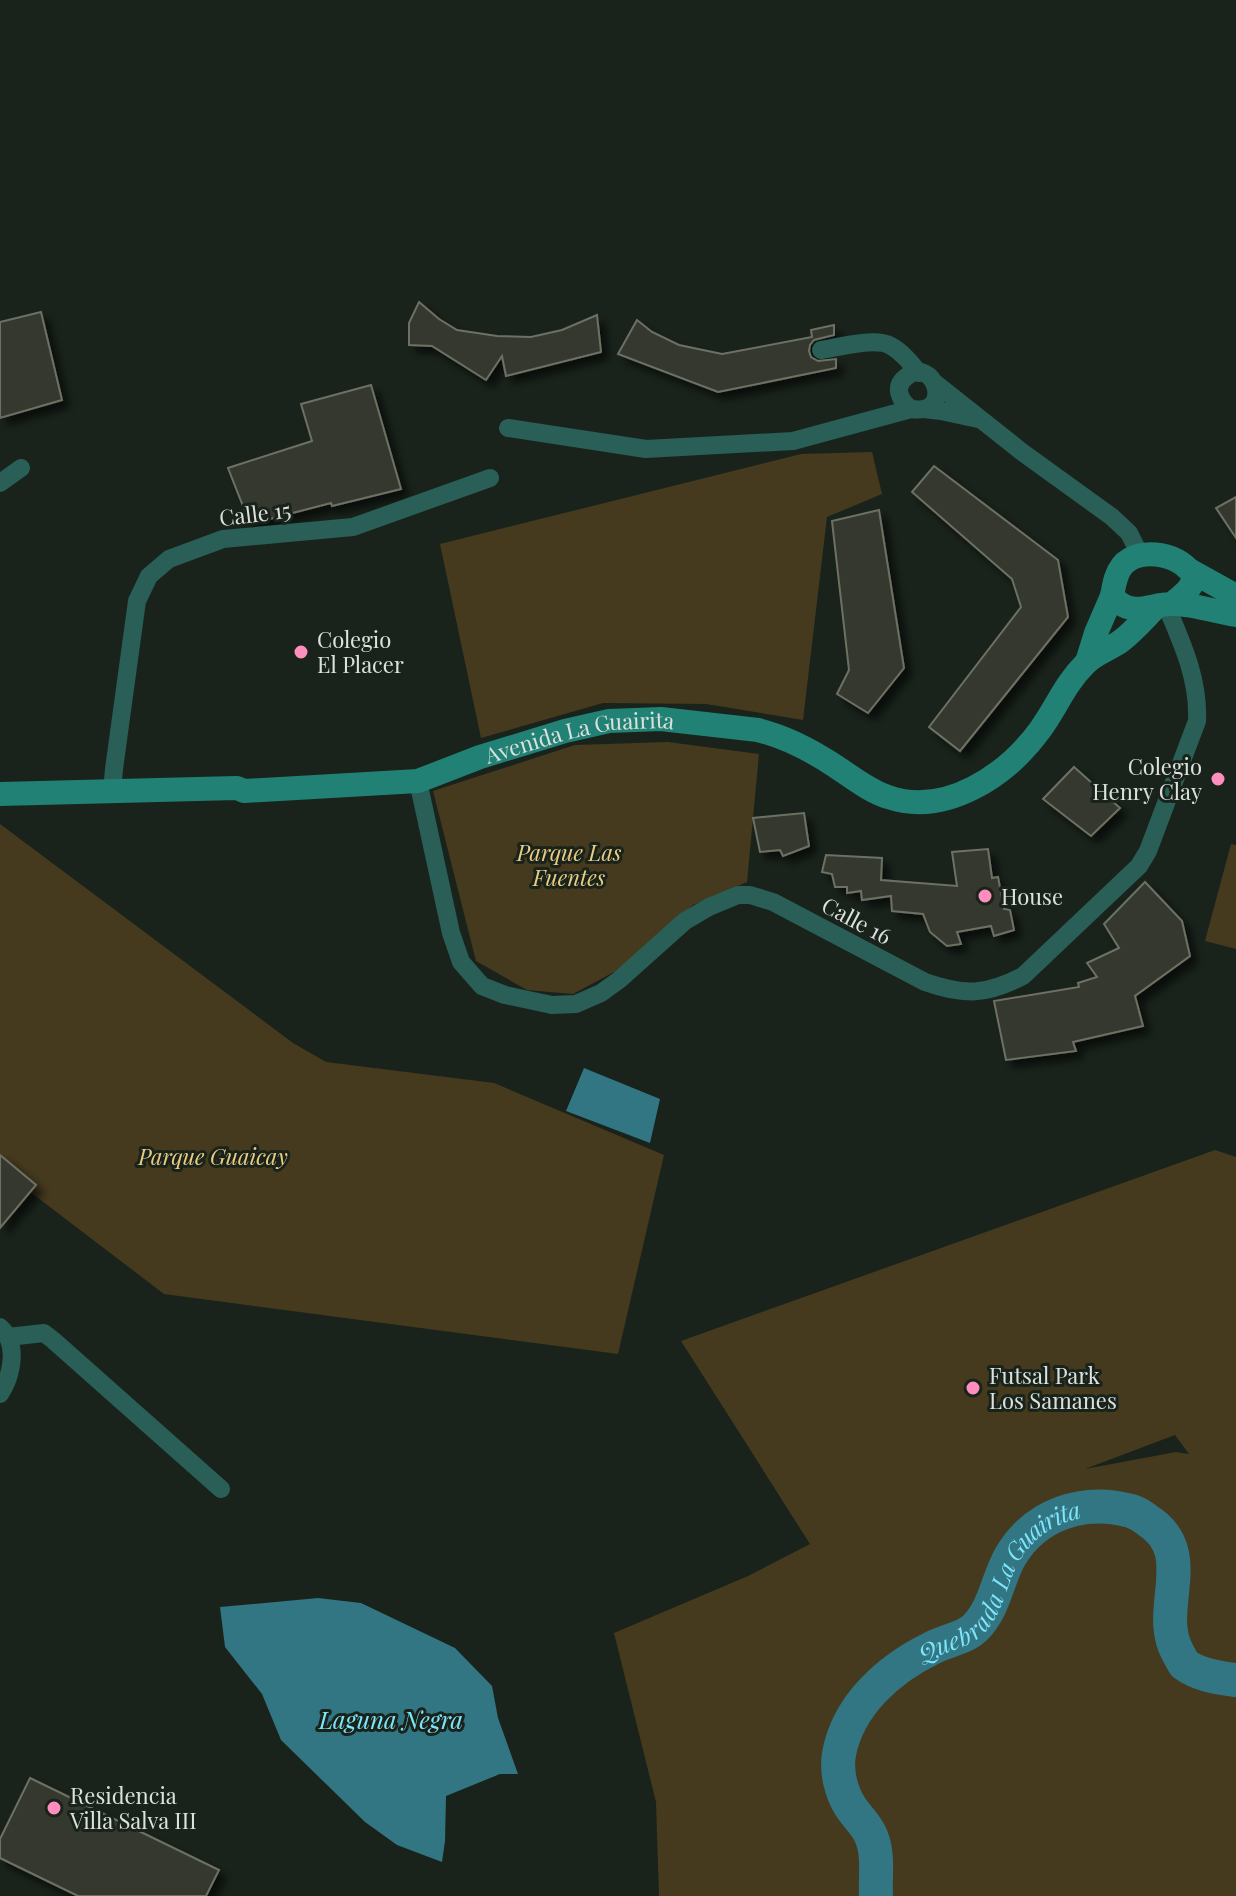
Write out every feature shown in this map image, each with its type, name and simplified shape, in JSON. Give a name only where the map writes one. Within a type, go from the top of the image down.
[{"type":"street","points":[[821,350],[878,342],[890,345],[1022,452],[1112,517],[1129,533],[1140,555],[1160,555],[1236,596]]},
{"type":"street","points":[[867,343],[887,356],[899,373],[899,396],[902,401],[917,409],[981,419]]},
{"type":"street","points":[[900,384],[908,375],[927,378]]},
{"type":"street","points":[[508,428],[646,449],[793,441],[930,406],[936,396],[927,378]]},
{"type":"street","points":[[0,483],[21,468]]},
{"type":"street","name":"Calle 15","points":[[112,791],[137,601],[149,576],[169,559],[223,539],[353,527],[490,478]]},
{"type":"street","name":"Avenida La Guairita","points":[[1087,662],[1121,567],[1140,555]]},
{"type":"street","name":"Avenida La Guairita","points":[[0,794],[237,788],[244,791],[418,781],[480,757],[588,726],[621,720],[661,719],[758,730],[818,755],[865,786],[890,798],[917,801],[943,799],[991,780],[1041,730],[1063,691],[1087,662],[1122,640],[1189,589],[1194,578],[1191,571]]},
{"type":"street","points":[[1112,596],[1118,604],[1140,610],[1165,605],[1236,615]]},
{"type":"street","name":"Calle 16","points":[[418,781],[451,933],[461,962],[482,986],[505,995],[552,1005],[576,1004],[601,993],[619,980],[685,921],[738,895],[773,902],[925,982],[945,989],[983,992],[1023,976],[1139,866],[1148,851],[1197,721],[1196,685],[1165,605]]},
{"type":"street","points":[[0,1394],[12,1362],[4,1332],[44,1333],[221,1489]]},
{"type":"green space","points":[[872,452],[882,494],[827,517],[803,720],[706,704],[603,703],[481,738],[440,544],[801,454]]},
{"type":"green space","name":"Parque Las Fuentes","points":[[668,742],[759,754],[747,882],[693,905],[616,971],[573,994],[527,990],[476,961],[433,791],[575,745]]},
{"type":"green space","name":"Parque Guaicay","points":[[0,824],[293,1043],[326,1062],[494,1083],[664,1155],[618,1354],[164,1294],[0,1169]]},
{"type":"green space","points":[[1231,844],[1236,845],[1236,949],[1205,941]]},
{"type":"green space","points":[[1215,1150],[1236,1157],[1236,1896],[659,1896],[656,1802],[614,1633],[748,1576],[810,1544],[681,1341]],"holes":[[[1175,1435],[1189,1454],[1176,1452],[1085,1469]]]},
{"type":"water","points":[[584,1068],[660,1099],[650,1143],[566,1111]]},
{"type":"water","name":"Laguna Negra","points":[[318,1598],[361,1603],[455,1648],[492,1686],[498,1718],[518,1774],[500,1774],[446,1796],[442,1862],[397,1845],[365,1822],[281,1740],[262,1694],[225,1647],[220,1607]]},
{"type":"building","points":[[419,302],[457,330],[497,336],[531,337],[562,330],[597,315],[601,352],[506,376],[502,356],[486,380],[432,346],[409,345],[409,323]]},
{"type":"building","points":[[41,312],[62,400],[0,418],[0,322]]},
{"type":"building","points":[[637,320],[652,332],[679,345],[722,354],[812,337],[811,330],[834,325],[834,335],[814,340],[809,351],[811,357],[818,361],[836,359],[836,368],[718,392],[618,354]]},
{"type":"building","points":[[371,385],[401,489],[250,524],[228,468],[312,441],[301,404]]},
{"type":"building","points":[[934,466],[1058,560],[1068,617],[960,751],[929,727],[1021,607],[1012,579],[912,492]]},
{"type":"building","points":[[1236,497],[1236,538],[1216,508]]},
{"type":"building","points":[[879,510],[904,668],[868,713],[837,694],[849,670],[832,521]]},
{"type":"building","points":[[1074,767],[1120,808],[1091,836],[1043,799]]},
{"type":"building","points":[[804,813],[809,846],[783,856],[780,850],[760,852],[753,818]]},
{"type":"building","points":[[988,849],[992,878],[998,877],[1004,909],[1010,910],[1014,930],[994,936],[991,926],[957,932],[961,944],[947,946],[930,932],[923,914],[892,911],[891,896],[862,900],[861,891],[847,893],[847,887],[835,887],[832,874],[822,872],[826,855],[882,858],[881,880],[957,886],[952,852]]},
{"type":"building","points":[[1145,882],[1182,921],[1190,956],[1135,996],[1143,1026],[1073,1042],[1076,1051],[1006,1060],[994,1001],[1079,987],[1078,983],[1097,977],[1087,963],[1119,948],[1104,924]]},
{"type":"building","points":[[0,1155],[36,1185],[0,1228]]},
{"type":"building","name":"Residencia Villa Salva III","points":[[30,1778],[219,1870],[206,1896],[78,1896],[0,1858],[0,1839]]},
{"type":"waterway","name":"Quebrada La Guairita","points":[[876,1896],[873,1843],[867,1828],[847,1800],[839,1774],[839,1754],[851,1720],[861,1704],[886,1678],[932,1648],[975,1628],[987,1612],[1010,1557],[1020,1542],[1047,1520],[1078,1509],[1113,1507],[1139,1515],[1163,1533],[1174,1565],[1170,1619],[1178,1653],[1190,1668],[1236,1680]]},
{"type":"place","name":"Colegio El Placer","points":[[301,652]]},
{"type":"place","name":"Colegio Henry Clay","points":[[1218,779]]},
{"type":"place","name":"House","points":[[985,896]]},
{"type":"place","name":"Futsal Park Los Samanes","points":[[973,1388]]},
{"type":"place","name":"Residencia Villa Salva III","points":[[54,1808]]}]
